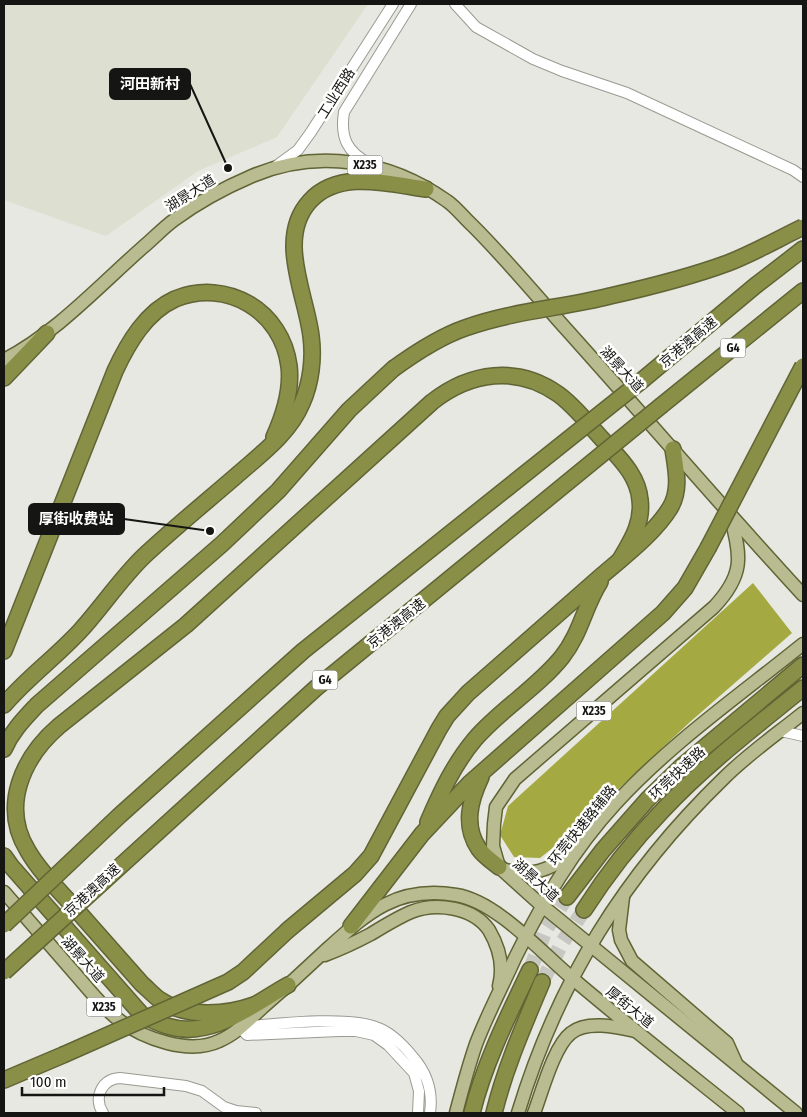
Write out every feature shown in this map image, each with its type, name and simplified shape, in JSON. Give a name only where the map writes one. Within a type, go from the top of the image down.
[{"type":"highway","points":[[4,705],[80,631],[143,557],[269,448],[289,427],[297,415],[310,377],[312,356],[311,337],[299,283],[295,253],[298,227],[304,210],[310,201],[331,186],[346,182],[378,182],[426,189]]},
{"type":"highway","points":[[4,749],[20,723],[38,705],[222,544],[278,492],[349,410],[416,352],[465,328],[515,315],[608,297],[729,263],[803,227]]},
{"type":"highway","name":"京港澳高速","points":[[4,925],[119,816],[304,651],[803,249]]},
{"type":"highway","name":"京港澳高速","points":[[4,972],[316,688],[803,291]]},
{"type":"highway","points":[[4,651],[115,370],[137,331],[160,308],[174,300],[192,294],[209,292],[226,294],[241,299],[255,308],[274,327],[286,352],[289,382],[284,412],[269,448]]},
{"type":"highway","points":[[4,378],[47,333]]},
{"type":"highway","points":[[351,926],[441,812],[485,770],[663,613],[685,588],[708,548],[803,366]]},
{"type":"highway","points":[[254,1005],[225,1012],[199,1012],[173,1007],[161,1000],[142,984],[42,871],[22,841],[17,822],[16,803],[23,772],[42,742],[59,726],[186,625],[432,402],[444,393],[472,380],[486,376],[502,375],[532,380],[559,394],[571,404],[631,473],[637,485],[640,499],[641,511],[638,525],[615,564],[590,600],[579,630],[571,645],[554,666],[475,739],[446,781],[422,834]]},
{"type":"highway","points":[[4,1080],[228,982],[243,972],[288,930],[355,874],[371,856],[439,729],[456,705],[652,530],[670,508],[675,496],[677,483],[674,449]]},
{"type":"highway","name":"环莞快速路","points":[[567,897],[603,850],[648,799],[687,762],[803,665]]},
{"type":"highway","name":"环莞快速路","points":[[584,910],[616,863],[662,811],[746,734],[803,688]]},
{"type":"highway","points":[[485,770],[473,792],[469,810],[471,835],[479,850],[499,867]]},
{"type":"highway","points":[[6,861],[142,1015],[168,1026],[203,1028],[232,1018],[288,985]]},
{"type":"highway","points":[[472,1113],[498,1040],[530,970]]},
{"type":"highway","points":[[494,1113],[504,1078],[542,982]]},
{"type":"main road","name":"湖景大道","points":[[4,360],[22,351],[47,333],[172,222],[214,194],[254,175],[300,161],[352,162],[394,173],[448,202],[488,241],[674,449],[731,516],[739,551],[736,573],[724,596],[714,608],[515,779],[496,807],[494,846],[499,867],[590,946]]},
{"type":"main road","points":[[731,516],[803,595]]},
{"type":"main road","name":"环莞快速路辅路","points":[[456,1113],[476,1044],[495,1000],[542,906],[577,850],[616,803],[648,771],[803,644]]},
{"type":"main road","points":[[518,1113],[543,1040],[572,978],[590,946],[642,868],[681,820],[726,776],[803,713]]},
{"type":"main road","points":[[499,867],[519,872],[542,871],[554,866],[577,850]]},
{"type":"main road","name":"湖景大道","points":[[4,892],[116,1018],[136,1031],[158,1040],[184,1046],[218,1042],[234,1033],[351,926],[375,909],[403,897],[430,893],[471,898],[506,920]]},
{"type":"main road","points":[[624,894],[619,930],[621,940],[632,961],[727,1043],[737,1065]]},
{"type":"main road","points":[[318,958],[353,944],[392,921],[414,911],[437,907],[458,909],[474,916],[487,928],[495,942],[501,961],[501,977],[495,1000]]},
{"type":"main road","name":"厚街大道","points":[[506,920],[572,978],[738,1113]]},
{"type":"main road","name":"厚街大道","points":[[590,946],[796,1113]]},
{"type":"main road","points":[[534,1113],[551,1066],[562,1044],[571,1032],[588,1026],[611,1026],[638,1032]]},
{"type":"street","name":"工业西路","points":[[268,170],[285,161],[298,150],[393,4]]},
{"type":"street","name":"工业西路","points":[[373,166],[351,151],[345,140],[342,126],[344,112],[411,4]]},
{"type":"street","points":[[454,4],[476,27],[533,59],[627,93],[793,170],[803,177]]},
{"type":"street","points":[[781,731],[803,736]]},
{"type":"street","points":[[418,1113],[420,1091],[414,1073],[388,1045],[374,1035],[356,1031],[247,1035],[241,1027],[298,1023],[357,1022],[378,1028],[394,1037],[422,1068],[430,1087],[430,1113]]},
{"type":"street","points":[[103,1113],[99,1107],[103,1085],[111,1079],[120,1078],[186,1086],[202,1091],[224,1107],[236,1111],[256,1113]]},
{"type":"shaded area","points":[[4,4],[368,4],[277,137],[198,171],[106,236],[4,200]]},
{"type":"green space","points":[[753,583],[792,633],[690,722],[569,835],[540,858],[514,857],[500,835],[508,806]]},
{"type":"tunnel","points":[[530,970],[546,929],[567,897]]},
{"type":"tunnel","points":[[542,982],[562,943],[584,910]]},
{"type":"place","name":"河田新村","points":[[228,168]]},
{"type":"place","name":"厚街收费站","points":[[210,531]]}]
